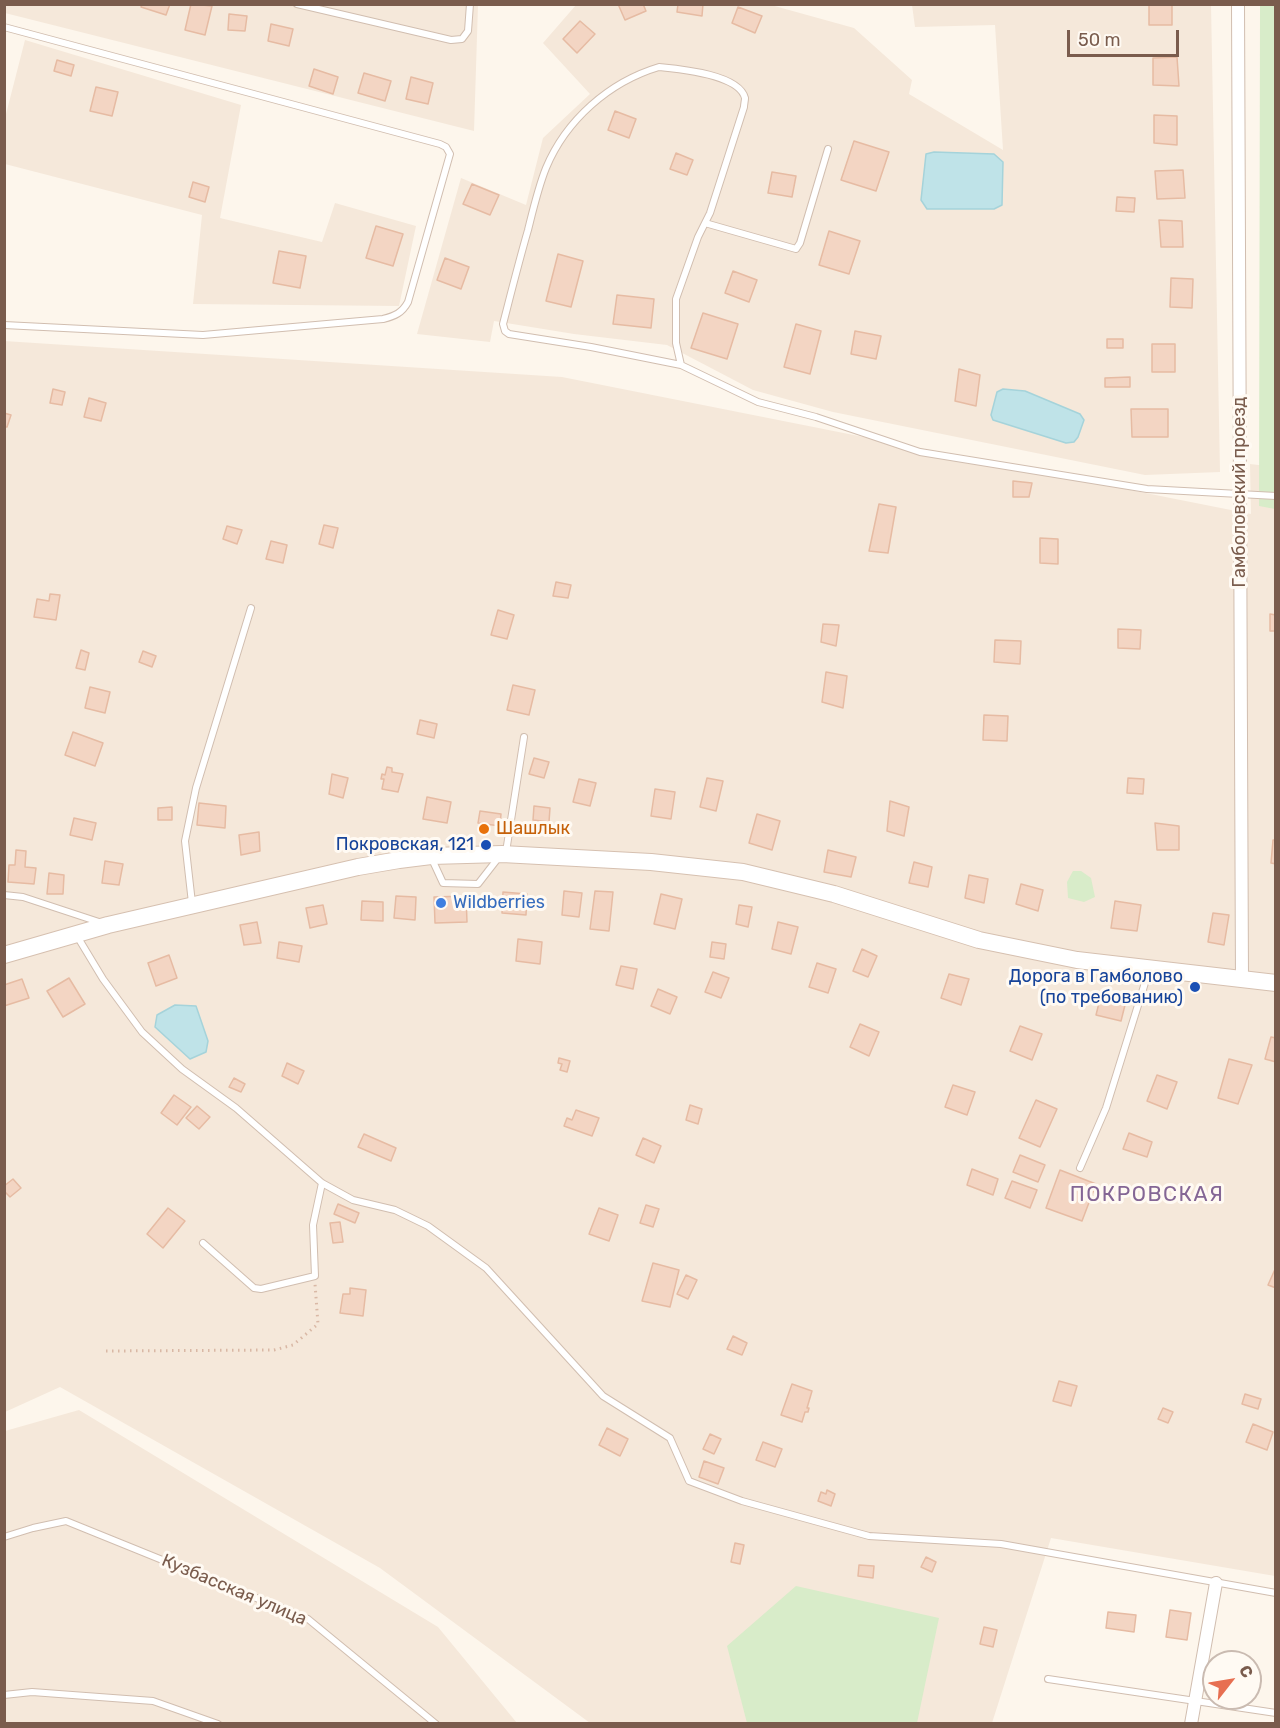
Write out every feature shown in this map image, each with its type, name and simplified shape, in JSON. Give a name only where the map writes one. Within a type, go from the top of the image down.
[{"type":"main road","points":[[4,955],[108,925],[358,867],[431,856],[504,854],[651,862],[743,872],[834,894],[979,940],[1077,960],[1275,983]]},
{"type":"street","name":"Гамболовский проезд","points":[[1238,4],[1242,979]]},
{"type":"street","points":[[1191,1724],[1216,1583]]},
{"type":"lane","points":[[297,4],[451,40],[462,39],[468,31],[471,4]]},
{"type":"lane","points":[[4,27],[440,144],[446,147],[450,154],[408,302],[404,309],[396,315],[383,320],[203,335],[4,325]]},
{"type":"lane","points":[[681,365],[676,343],[676,299],[705,223],[744,108],[745,98],[739,88],[724,80],[688,70],[659,67],[639,73],[609,90],[581,114],[559,145],[546,168],[535,202],[503,324],[505,331],[513,335],[591,347],[681,365],[758,402],[816,417],[920,452],[1147,489],[1275,496]]},
{"type":"lane","points":[[705,223],[792,249],[799,247],[828,149]]},
{"type":"lane","points":[[192,906],[185,841],[196,788],[251,608]]},
{"type":"lane","points":[[431,856],[443,883],[478,884],[504,854],[524,737]]},
{"type":"lane","points":[[4,895],[23,897],[108,925]]},
{"type":"lane","points":[[76,933],[103,979],[142,1032],[182,1069],[236,1108],[322,1183],[353,1200],[394,1210],[428,1226],[486,1268],[603,1396],[670,1438],[689,1481],[742,1501],[869,1536],[1001,1544],[1275,1593]]},
{"type":"lane","points":[[1080,1168],[1106,1107],[1150,969]]},
{"type":"lane","points":[[203,1243],[254,1288],[261,1289],[315,1276],[314,1226],[322,1183]]},
{"type":"lane","name":"Кузбасская улица","points":[[4,1537],[66,1521],[308,1619],[436,1724]]},
{"type":"lane","points":[[1047,1679],[1275,1713]]},
{"type":"lane","points":[[4,1695],[32,1692],[153,1701],[218,1724]]},
{"type":"path","points":[[105,1351],[274,1350],[293,1345],[318,1323],[315,1276]]},
{"type":"shaded area","points":[[4,5],[478,5],[474,131],[5,13]]},
{"type":"shaded area","points":[[576,5],[771,5],[854,28],[912,80],[909,94],[1003,150],[995,25],[915,27],[912,5],[1211,5],[1220,472],[1145,475],[833,412],[753,390],[667,345],[574,334],[494,321],[490,342],[417,334],[461,178],[526,205],[543,138],[590,94],[543,43]]},
{"type":"shaded area","points":[[25,40],[241,105],[220,218],[322,242],[335,203],[416,226],[399,306],[193,304],[202,215],[5,164],[5,118]]},
{"type":"shaded area","points":[[4,341],[562,377],[1251,514],[1250,464],[1275,467],[1275,1576],[1051,1538],[992,1723],[590,1723],[380,1568],[60,1387],[5,1412]]},
{"type":"shaded area","points":[[79,1410],[438,1627],[517,1723],[5,1724],[5,1431]]},
{"type":"green space","points":[[1275,4],[1275,509],[1259,506],[1260,5]]},
{"type":"green space","points":[[1073,871],[1081,871],[1091,878],[1095,897],[1084,902],[1068,898],[1067,882]]},
{"type":"green space","points":[[796,1586],[939,1618],[917,1723],[747,1723],[727,1646]]},
{"type":"water","points":[[934,152],[994,154],[1003,162],[1002,205],[994,209],[927,209],[921,200],[926,154]]},
{"type":"water","points":[[1003,389],[1025,391],[1080,414],[1084,420],[1078,437],[1074,442],[1066,443],[993,420],[991,415],[997,392]]},
{"type":"water","points":[[175,1005],[196,1006],[208,1041],[206,1052],[190,1059],[155,1027],[157,1015]]},
{"type":"building","points":[[142,4],[170,4],[166,15],[141,7]]},
{"type":"building","points":[[191,4],[212,6],[205,35],[185,30]]},
{"type":"building","points":[[618,4],[643,4],[646,11],[625,20]]},
{"type":"building","points":[[678,4],[703,4],[702,16],[677,12]]},
{"type":"building","points":[[1172,4],[1172,25],[1149,25],[1149,5]]},
{"type":"building","points":[[738,7],[762,16],[755,33],[732,23]]},
{"type":"building","points":[[229,14],[247,16],[245,31],[228,30]]},
{"type":"building","points":[[580,21],[595,34],[577,53],[563,39]]},
{"type":"building","points":[[271,24],[293,29],[289,46],[268,41]]},
{"type":"building","points":[[1177,57],[1179,86],[1153,85],[1153,58]]},
{"type":"building","points":[[57,60],[74,65],[71,76],[54,71]]},
{"type":"building","points":[[314,69],[338,77],[333,94],[309,86]]},
{"type":"building","points":[[364,73],[391,81],[385,101],[358,93]]},
{"type":"building","points":[[411,77],[433,83],[428,104],[406,99]]},
{"type":"building","points":[[96,87],[118,92],[112,116],[90,111]]},
{"type":"building","points":[[615,111],[636,119],[629,138],[608,130]]},
{"type":"building","points":[[1154,115],[1177,116],[1177,145],[1154,143]]},
{"type":"building","points":[[854,141],[889,152],[876,191],[841,180]]},
{"type":"building","points":[[676,153],[693,160],[687,175],[670,169]]},
{"type":"building","points":[[1183,170],[1185,198],[1157,199],[1155,171]]},
{"type":"building","points":[[772,172],[796,176],[792,197],[768,193]]},
{"type":"building","points":[[193,182],[209,187],[205,202],[189,197]]},
{"type":"building","points":[[472,184],[499,195],[490,215],[463,204]]},
{"type":"building","points":[[1117,197],[1135,198],[1134,212],[1116,211]]},
{"type":"building","points":[[1159,220],[1182,221],[1183,247],[1161,247]]},
{"type":"building","points":[[376,226],[403,234],[393,266],[366,258]]},
{"type":"building","points":[[829,231],[860,241],[849,274],[819,265]]},
{"type":"building","points":[[279,251],[306,256],[300,288],[273,283]]},
{"type":"building","points":[[558,254],[583,261],[571,307],[546,301]]},
{"type":"building","points":[[445,258],[469,267],[461,289],[437,280]]},
{"type":"building","points":[[733,271],[757,280],[749,302],[725,293]]},
{"type":"building","points":[[1171,278],[1193,279],[1192,308],[1170,307]]},
{"type":"building","points":[[617,295],[654,299],[651,328],[613,324]]},
{"type":"building","points":[[703,313],[738,324],[727,359],[691,348]]},
{"type":"building","points":[[796,324],[821,331],[810,374],[784,367]]},
{"type":"building","points":[[855,331],[881,336],[876,359],[851,354]]},
{"type":"building","points":[[1107,339],[1123,339],[1123,348],[1107,348]]},
{"type":"building","points":[[1152,344],[1175,344],[1175,372],[1152,372]]},
{"type":"building","points":[[959,369],[980,375],[976,406],[955,401]]},
{"type":"building","points":[[1130,377],[1130,387],[1105,387],[1105,378]]},
{"type":"building","points":[[53,389],[65,392],[62,405],[50,403]]},
{"type":"building","points":[[89,398],[106,403],[101,421],[84,417]]},
{"type":"building","points":[[1131,409],[1168,409],[1168,437],[1132,437]]},
{"type":"building","points":[[4,413],[11,415],[7,427],[4,427]]},
{"type":"building","points":[[1013,481],[1032,483],[1029,497],[1013,497]]},
{"type":"building","points":[[879,504],[896,507],[888,553],[869,551]]},
{"type":"building","points":[[324,525],[338,528],[333,548],[319,544]]},
{"type":"building","points":[[227,526],[242,530],[237,544],[223,539]]},
{"type":"building","points":[[1040,538],[1058,539],[1058,564],[1040,563]]},
{"type":"building","points":[[271,541],[287,545],[283,563],[266,559]]},
{"type":"building","points":[[556,582],[571,585],[568,598],[553,596]]},
{"type":"building","points":[[50,594],[60,595],[56,620],[34,617],[37,599],[49,601]]},
{"type":"building","points":[[498,610],[514,615],[507,639],[491,635]]},
{"type":"building","points":[[1270,614],[1276,615],[1276,631],[1270,631]]},
{"type":"building","points":[[823,624],[839,625],[836,646],[821,642]]},
{"type":"building","points":[[1118,629],[1141,630],[1140,649],[1118,648]]},
{"type":"building","points":[[995,640],[1021,641],[1020,664],[994,662]]},
{"type":"building","points":[[81,650],[89,653],[85,670],[76,668]]},
{"type":"building","points":[[143,651],[156,656],[152,667],[139,662]]},
{"type":"building","points":[[826,672],[847,676],[843,708],[822,702]]},
{"type":"building","points":[[513,685],[535,690],[529,715],[507,710]]},
{"type":"building","points":[[90,687],[110,692],[105,713],[85,708]]},
{"type":"building","points":[[984,715],[1008,716],[1007,741],[983,740]]},
{"type":"building","points":[[420,720],[437,724],[434,738],[417,734]]},
{"type":"building","points":[[73,732],[103,743],[95,766],[65,755]]},
{"type":"building","points":[[534,758],[549,762],[544,778],[529,774]]},
{"type":"building","points":[[387,767],[392,768],[392,772],[403,774],[398,792],[382,789],[384,779],[381,779],[382,774],[385,775]]},
{"type":"building","points":[[332,774],[348,778],[343,798],[329,794]]},
{"type":"building","points":[[707,778],[723,781],[716,811],[700,807]]},
{"type":"building","points":[[1128,778],[1144,779],[1143,794],[1127,793]]},
{"type":"building","points":[[579,779],[596,783],[590,806],[573,802]]},
{"type":"building","points":[[655,789],[675,792],[671,819],[651,816]]},
{"type":"building","points":[[427,797],[451,802],[447,823],[423,819]]},
{"type":"building","points":[[890,801],[909,807],[904,836],[887,831]]},
{"type":"building","points":[[199,803],[226,806],[225,828],[197,825]]},
{"type":"building","points":[[534,806],[550,808],[549,822],[533,820]]},
{"type":"building","points":[[172,807],[172,820],[158,820],[158,808]]},
{"type":"building","points":[[480,811],[501,814],[500,826],[478,823]]},
{"type":"building","points":[[757,814],[780,821],[772,850],[749,843]]},
{"type":"building","points":[[74,818],[96,823],[92,840],[70,835]]},
{"type":"building","points":[[1155,823],[1179,826],[1179,850],[1157,850]]},
{"type":"building","points":[[259,832],[260,851],[241,855],[239,835]]},
{"type":"building","points":[[1273,840],[1276,840],[1276,864],[1271,863]]},
{"type":"building","points":[[16,850],[26,851],[25,867],[36,868],[34,884],[8,882],[9,865],[15,865]]},
{"type":"building","points":[[828,850],[856,857],[851,877],[824,872]]},
{"type":"building","points":[[105,861],[123,864],[119,885],[102,883]]},
{"type":"building","points":[[914,862],[932,867],[928,887],[909,883]]},
{"type":"building","points":[[49,873],[64,875],[63,894],[47,894]]},
{"type":"building","points":[[969,875],[988,879],[984,903],[965,898]]},
{"type":"building","points":[[1021,884],[1043,890],[1038,911],[1016,904]]},
{"type":"building","points":[[564,891],[582,893],[579,917],[562,915]]},
{"type":"building","points":[[595,891],[613,892],[609,931],[590,929]]},
{"type":"building","points":[[503,892],[527,894],[526,915],[502,913]]},
{"type":"building","points":[[661,894],[682,899],[675,929],[654,924]]},
{"type":"building","points":[[396,896],[416,897],[415,920],[394,918]]},
{"type":"building","points":[[466,896],[467,922],[435,923],[434,897]]},
{"type":"building","points":[[362,901],[383,902],[383,921],[361,920]]},
{"type":"building","points":[[1115,901],[1141,905],[1137,931],[1111,928]]},
{"type":"building","points":[[323,905],[327,924],[310,928],[306,908]]},
{"type":"building","points":[[739,905],[752,907],[748,927],[736,924]]},
{"type":"building","points":[[1213,913],[1229,915],[1224,945],[1208,942]]},
{"type":"building","points":[[257,922],[261,943],[244,945],[240,925]]},
{"type":"building","points":[[778,922],[798,927],[791,954],[772,949]]},
{"type":"building","points":[[518,939],[542,942],[540,964],[516,961]]},
{"type":"building","points":[[279,942],[302,946],[299,962],[277,958]]},
{"type":"building","points":[[712,942],[726,944],[724,959],[710,957]]},
{"type":"building","points":[[862,949],[877,956],[868,977],[853,971]]},
{"type":"building","points":[[169,955],[177,978],[156,986],[148,963]]},
{"type":"building","points":[[817,963],[836,969],[828,993],[809,987]]},
{"type":"building","points":[[621,966],[637,969],[633,989],[616,985]]},
{"type":"building","points":[[713,972],[729,978],[721,998],[705,992]]},
{"type":"building","points":[[949,974],[969,979],[961,1005],[941,998]]},
{"type":"building","points":[[69,978],[85,1004],[63,1017],[47,991]]},
{"type":"building","points":[[22,979],[29,998],[4,1006],[4,985]]},
{"type":"building","points":[[658,989],[677,997],[670,1014],[651,1006]]},
{"type":"building","points":[[1102,991],[1127,997],[1121,1021],[1096,1015]]},
{"type":"building","points":[[860,1024],[879,1032],[869,1056],[850,1047]]},
{"type":"building","points":[[1020,1026],[1042,1034],[1032,1060],[1010,1051]]},
{"type":"building","points":[[1271,1037],[1276,1038],[1276,1062],[1265,1059]]},
{"type":"building","points":[[559,1058],[570,1061],[567,1072],[560,1070],[562,1064],[558,1063]]},
{"type":"building","points":[[1229,1059],[1252,1065],[1238,1104],[1218,1098]]},
{"type":"building","points":[[287,1063],[304,1071],[298,1084],[282,1076]]},
{"type":"building","points":[[1157,1075],[1177,1082],[1167,1109],[1147,1101]]},
{"type":"building","points":[[234,1078],[245,1084],[241,1092],[229,1087]]},
{"type":"building","points":[[953,1085],[975,1092],[967,1115],[945,1107]]},
{"type":"building","points":[[174,1095],[191,1107],[177,1125],[161,1113]]},
{"type":"building","points":[[1036,1100],[1057,1109],[1040,1147],[1019,1138]]},
{"type":"building","points":[[690,1105],[702,1109],[698,1124],[686,1120]]},
{"type":"building","points":[[197,1106],[210,1117],[199,1129],[186,1118]]},
{"type":"building","points":[[576,1110],[599,1118],[592,1136],[564,1126],[567,1118],[572,1120]]},
{"type":"building","points":[[1129,1133],[1152,1142],[1147,1157],[1123,1149]]},
{"type":"building","points":[[364,1134],[396,1148],[391,1161],[358,1147]]},
{"type":"building","points":[[643,1138],[661,1146],[654,1163],[636,1155]]},
{"type":"building","points":[[1020,1155],[1045,1165],[1038,1182],[1013,1172]]},
{"type":"building","points":[[972,1169],[998,1179],[993,1195],[967,1185]]},
{"type":"building","points":[[1060,1170],[1096,1184],[1082,1221],[1046,1208]]},
{"type":"building","points":[[13,1179],[21,1188],[10,1197],[4,1191],[4,1186]]},
{"type":"building","points":[[1012,1181],[1037,1190],[1030,1208],[1005,1198]]},
{"type":"building","points":[[338,1204],[359,1213],[355,1223],[334,1214]]},
{"type":"building","points":[[646,1205],[659,1209],[653,1227],[640,1223]]},
{"type":"building","points":[[168,1208],[185,1221],[163,1248],[147,1234]]},
{"type":"building","points":[[599,1208],[618,1215],[609,1241],[589,1234]]},
{"type":"building","points":[[340,1222],[343,1242],[333,1243],[330,1223]]},
{"type":"building","points":[[653,1263],[679,1270],[670,1307],[642,1301]]},
{"type":"building","points":[[1276,1267],[1276,1288],[1268,1285]]},
{"type":"building","points":[[686,1275],[697,1280],[688,1299],[677,1294]]},
{"type":"building","points":[[350,1288],[366,1290],[363,1316],[340,1313],[343,1294],[350,1294]]},
{"type":"building","points":[[733,1336],[747,1343],[742,1355],[727,1349]]},
{"type":"building","points":[[1059,1381],[1077,1386],[1071,1406],[1053,1401]]},
{"type":"building","points":[[792,1384],[812,1391],[808,1412],[805,1412],[802,1422],[781,1415]]},
{"type":"building","points":[[1245,1394],[1261,1399],[1258,1409],[1242,1404]]},
{"type":"building","points":[[1163,1408],[1173,1412],[1168,1423],[1158,1419]]},
{"type":"building","points":[[1253,1424],[1273,1432],[1267,1450],[1246,1442]]},
{"type":"building","points":[[607,1428],[628,1439],[620,1456],[599,1445]]},
{"type":"building","points":[[710,1434],[721,1439],[714,1454],[703,1449]]},
{"type":"building","points":[[763,1442],[782,1449],[775,1467],[756,1460]]},
{"type":"building","points":[[704,1461],[724,1468],[718,1484],[699,1477]]},
{"type":"building","points":[[827,1490],[835,1494],[831,1506],[818,1501],[821,1492],[826,1494]]},
{"type":"building","points":[[735,1543],[744,1545],[740,1564],[731,1562]]},
{"type":"building","points":[[926,1557],[936,1562],[932,1572],[921,1567]]},
{"type":"building","points":[[859,1565],[874,1566],[873,1578],[858,1576]]},
{"type":"building","points":[[1170,1610],[1191,1613],[1187,1640],[1166,1637]]},
{"type":"building","points":[[1108,1612],[1136,1615],[1134,1632],[1106,1628]]},
{"type":"building","points":[[984,1627],[997,1630],[993,1647],[980,1644]]},
{"type":"place","name":"Шашлык","points":[[484,829]]},
{"type":"place","name":"Покровская, 121","points":[[486,845]]},
{"type":"place","name":"Wildberries","points":[[441,903]]},
{"type":"place","name":"Дорога в Гамболово (по требованию)","points":[[1195,987]]},
{"type":"district","name":"ПОКРОВСКАЯ","points":[[1147,1195]]}]
